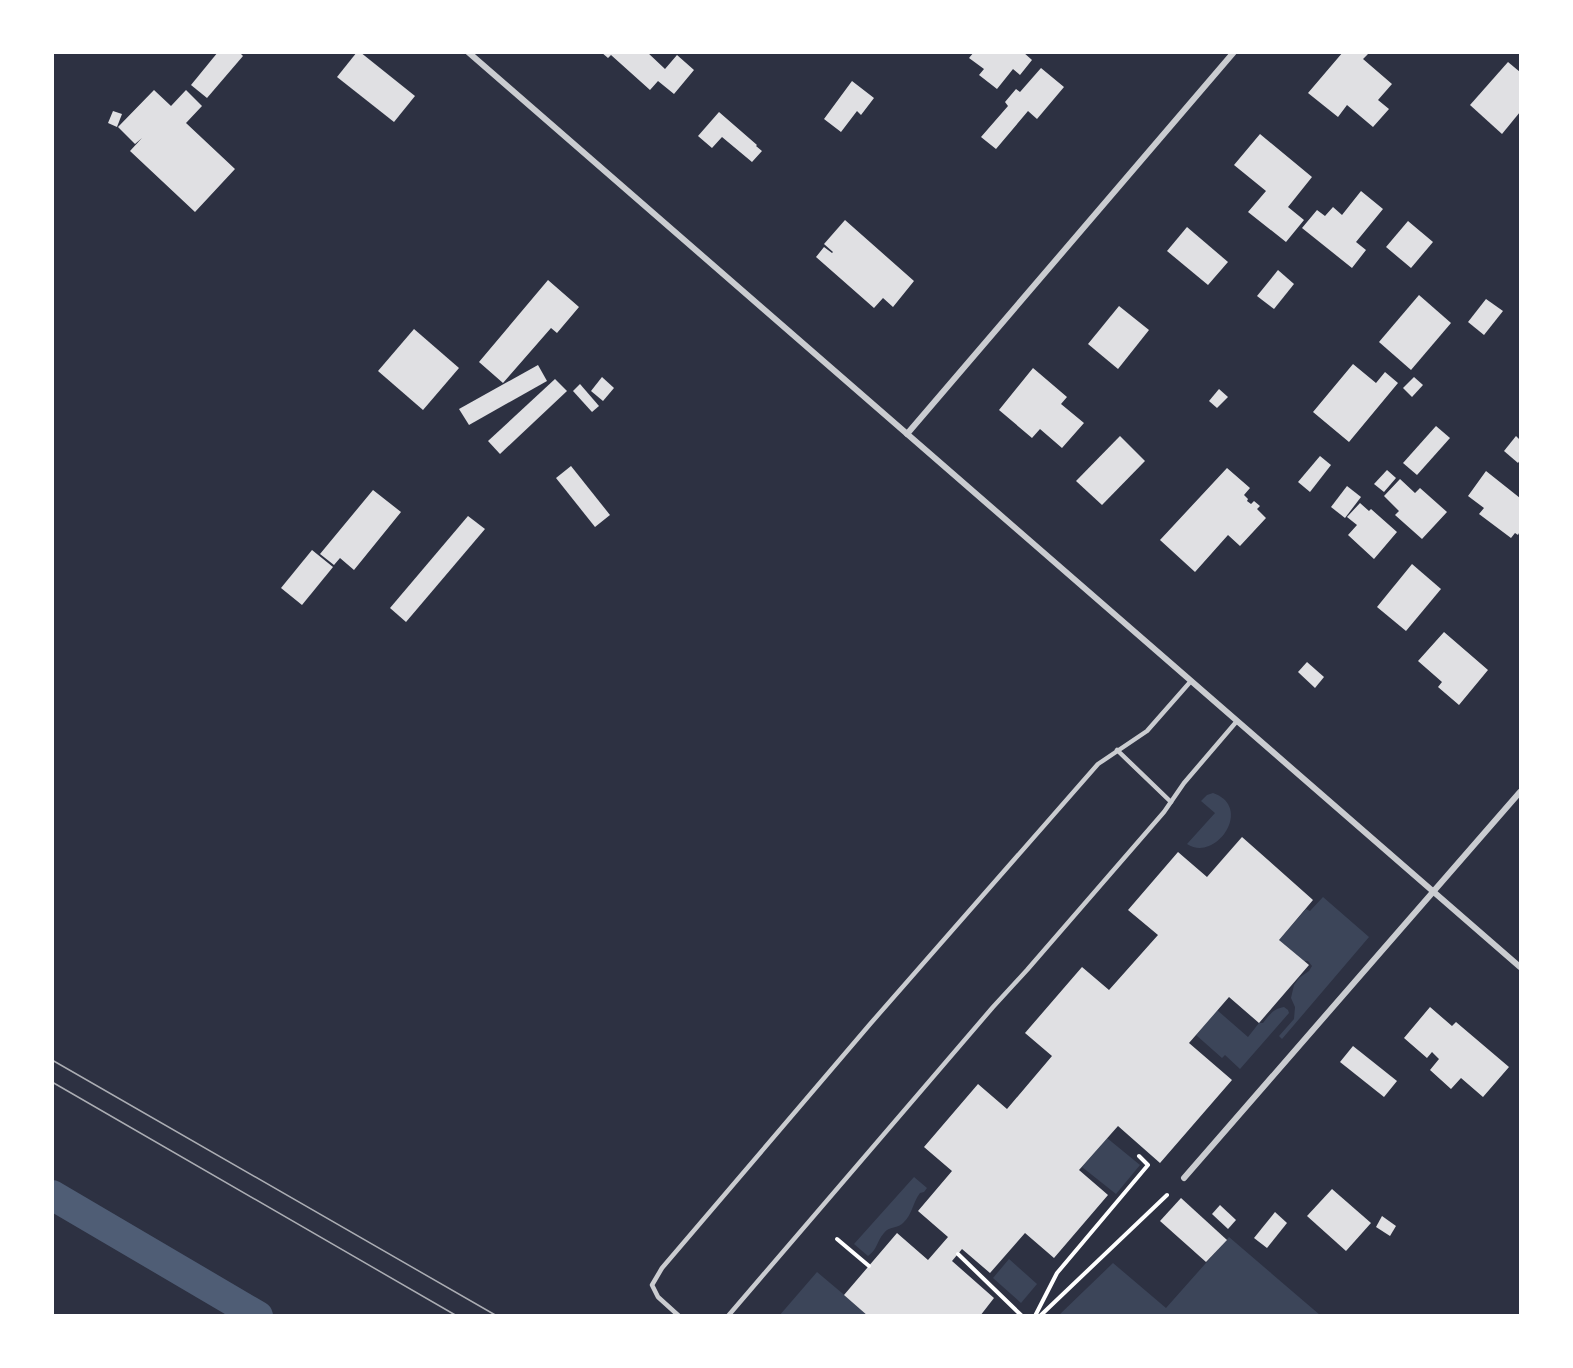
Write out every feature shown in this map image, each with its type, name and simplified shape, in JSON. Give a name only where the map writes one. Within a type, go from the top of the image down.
[{"type":"street","points":[[468,52],[1521,967]]},
{"type":"street","points":[[907,434],[1234,52]]},
{"type":"street","points":[[1184,1178],[1521,792]]},
{"type":"lane","points":[[679,1316],[658,1297],[652,1285],[662,1268],[871,1023],[1098,764],[1147,731],[1191,681]]},
{"type":"lane","points":[[728,1316],[1164,812],[1184,783],[1237,721]]},
{"type":"lane","points":[[1117,750],[1171,802]]},
{"type":"path","points":[[1037,1316],[1058,1273],[1148,1164],[1138,1156]]},
{"type":"path","points":[[1037,1316],[1167,1195]]},
{"type":"path","points":[[837,1239],[869,1266]]},
{"type":"path","points":[[958,1254],[1022,1316]]},
{"type":"shaded area","points":[[1213,793],[1225,800],[1230,810],[1230,820],[1226,831],[1219,840],[1209,846],[1198,848],[1187,844],[1215,813],[1201,801]]},
{"type":"shaded area","points":[[1323,897],[1369,937],[1282,1039],[1279,1036],[1294,1019],[1295,1007],[1291,998],[1294,985],[1312,966],[1279,940],[1306,909],[1310,911]]},
{"type":"shaded area","points":[[1284,1007],[1289,1013],[1240,1069],[1225,1055],[1222,1058],[1196,1035],[1217,1010],[1248,1037],[1259,1023],[1263,1023],[1274,1011]]},
{"type":"shaded area","points":[[1107,1138],[1140,1165],[1116,1194],[1082,1167]]},
{"type":"shaded area","points":[[914,1177],[927,1188],[920,1193],[907,1219],[899,1226],[886,1231],[874,1251],[868,1256],[854,1244]]},
{"type":"shaded area","points":[[1229,1237],[1320,1315],[1058,1316],[1113,1263],[1166,1308]]},
{"type":"shaded area","points":[[1009,1259],[1037,1284],[1021,1303],[993,1278]]},
{"type":"shaded area","points":[[817,1272],[868,1315],[779,1316]]},
{"type":"building","points":[[218,52],[239,52],[243,56],[207,98],[191,85]]},
{"type":"building","points":[[357,52],[360,52],[415,96],[394,122],[337,77]]},
{"type":"building","points":[[601,52],[647,52],[665,69],[677,55],[694,70],[674,94],[658,81],[650,90],[611,55],[608,58]]},
{"type":"building","points":[[974,52],[1023,52],[1032,60],[1020,75],[1013,69],[997,89],[979,75],[984,69],[969,58]]},
{"type":"building","points":[[1343,52],[1367,52],[1368,54],[1363,59],[1392,84],[1378,100],[1389,109],[1373,127],[1347,105],[1338,117],[1308,93]]},
{"type":"building","points":[[1508,62],[1520,72],[1520,112],[1502,134],[1470,105]]},
{"type":"building","points":[[1041,68],[1064,87],[1037,119],[1028,111],[996,149],[981,137],[1008,106],[1005,102],[1016,89],[1020,92]]},
{"type":"building","points":[[852,81],[874,98],[861,115],[857,111],[841,132],[824,119]]},
{"type":"building","points":[[154,90],[171,106],[186,90],[202,106],[186,123],[235,169],[195,212],[130,151],[142,138],[135,144],[118,127]]},
{"type":"building","points":[[113,111],[122,114],[117,127],[108,123]]},
{"type":"building","points":[[719,112],[762,151],[752,162],[722,137],[712,148],[698,136]]},
{"type":"building","points":[[1260,134],[1312,177],[1288,207],[1304,220],[1286,242],[1248,212],[1266,191],[1234,165]]},
{"type":"building","points":[[1361,191],[1383,209],[1356,242],[1366,250],[1352,268],[1302,228],[1317,210],[1325,216],[1333,207],[1342,215]]},
{"type":"building","points":[[845,220],[914,281],[893,307],[883,298],[874,308],[816,257],[824,247],[833,252],[824,244]]},
{"type":"building","points":[[1408,221],[1433,242],[1411,268],[1386,247]]},
{"type":"building","points":[[1187,227],[1228,262],[1208,285],[1167,251]]},
{"type":"building","points":[[1278,270],[1294,284],[1274,309],[1257,296]]},
{"type":"building","points":[[548,280],[579,307],[557,333],[551,328],[503,383],[479,362]]},
{"type":"building","points":[[1419,295],[1451,323],[1411,370],[1379,342]]},
{"type":"building","points":[[1486,299],[1503,311],[1484,335],[1468,322]]},
{"type":"building","points":[[1119,306],[1149,330],[1118,369],[1088,344]]},
{"type":"building","points":[[414,329],[459,368],[423,410],[378,371]]},
{"type":"building","points":[[1353,364],[1376,383],[1385,372],[1398,383],[1349,442],[1313,412]]},
{"type":"building","points":[[538,365],[547,381],[469,425],[459,409]]},
{"type":"building","points":[[1033,368],[1067,397],[1061,404],[1084,423],[1062,448],[1040,429],[1032,438],[999,410]]},
{"type":"building","points":[[602,377],[614,388],[603,401],[591,391]]},
{"type":"building","points":[[1414,377],[1423,385],[1412,397],[1403,388]]},
{"type":"building","points":[[555,379],[567,391],[500,454],[488,441]]},
{"type":"building","points":[[580,384],[599,406],[592,412],[573,391]]},
{"type":"building","points":[[1219,389],[1228,397],[1217,408],[1209,401]]},
{"type":"building","points":[[1436,426],[1450,438],[1417,475],[1403,463]]},
{"type":"building","points":[[1120,436],[1145,461],[1102,505],[1076,481]]},
{"type":"building","points":[[1516,436],[1520,440],[1518,463],[1504,451]]},
{"type":"building","points":[[1320,456],[1331,465],[1310,492],[1298,482]]},
{"type":"building","points":[[571,466],[610,515],[595,527],[556,478]]},
{"type":"building","points":[[1227,468],[1250,488],[1244,495],[1247,501],[1251,504],[1254,501],[1260,506],[1257,509],[1266,518],[1240,546],[1228,535],[1195,572],[1160,540]]},
{"type":"building","points":[[1387,470],[1396,478],[1384,492],[1374,484]]},
{"type":"building","points":[[1486,471],[1520,498],[1518,535],[1515,533],[1511,538],[1479,514],[1484,508],[1468,496]]},
{"type":"building","points":[[1400,479],[1415,493],[1420,488],[1447,512],[1422,539],[1395,515],[1399,511],[1384,496]]},
{"type":"building","points":[[1347,486],[1361,497],[1345,518],[1331,507]]},
{"type":"building","points":[[373,490],[401,512],[354,570],[340,558],[334,565],[320,554]]},
{"type":"building","points":[[1360,503],[1369,511],[1371,509],[1397,532],[1374,559],[1348,535],[1357,525],[1347,517]]},
{"type":"building","points":[[468,516],[485,529],[406,622],[390,608]]},
{"type":"building","points":[[312,550],[333,567],[302,605],[281,588]]},
{"type":"building","points":[[1412,564],[1441,589],[1406,631],[1377,607]]},
{"type":"building","points":[[1444,632],[1488,670],[1459,705],[1438,687],[1442,682],[1418,661]]},
{"type":"building","points":[[1307,662],[1324,677],[1315,688],[1298,672]]},
{"type":"building","points":[[1242,837],[1313,900],[1279,940],[1309,965],[1259,1023],[1229,997],[1189,1043],[1232,1080],[1160,1163],[1118,1126],[1079,1170],[1108,1195],[1054,1258],[1025,1233],[990,1273],[962,1249],[952,1261],[994,1298],[980,1316],[868,1316],[844,1295],[897,1233],[928,1260],[948,1237],[918,1211],[952,1171],[924,1147],[978,1084],[1007,1109],[1052,1056],[1025,1033],[1082,967],[1109,990],[1158,935],[1128,910],[1178,852],[1207,877]]},
{"type":"building","points":[[1430,1007],[1452,1026],[1456,1022],[1509,1067],[1483,1097],[1461,1078],[1451,1089],[1430,1070],[1439,1059],[1432,1052],[1427,1058],[1404,1038]]},
{"type":"building","points":[[1353,1046],[1397,1081],[1384,1097],[1340,1062]]},
{"type":"building","points":[[1332,1189],[1371,1223],[1346,1251],[1307,1216]]},
{"type":"building","points":[[1181,1198],[1227,1240],[1206,1262],[1160,1221]]},
{"type":"building","points":[[1220,1205],[1236,1220],[1228,1229],[1212,1214]]},
{"type":"building","points":[[1275,1212],[1287,1223],[1267,1248],[1254,1238]]},
{"type":"building","points":[[1382,1216],[1396,1226],[1390,1236],[1376,1227]]},
{"type":"waterway","points":[[52,1195],[258,1316]]},
{"type":"tram line","points":[[52,1060],[497,1316]]},
{"type":"tram line","points":[[52,1082],[457,1316]]}]
